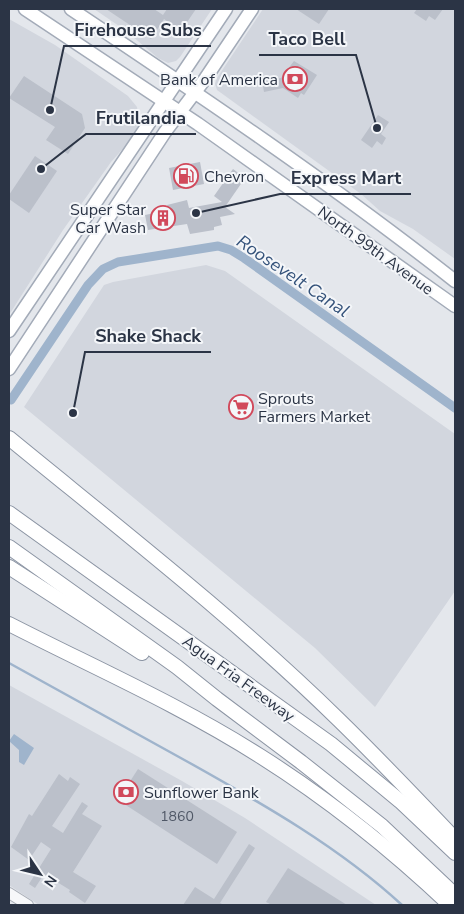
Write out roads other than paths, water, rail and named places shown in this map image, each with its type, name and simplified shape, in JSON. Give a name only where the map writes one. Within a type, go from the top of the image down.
[{"type":"highway","points":[[9,438],[126,533],[267,654],[339,720],[455,839]]},
{"type":"highway","name":"Agua Fria Freeway","points":[[10,513],[330,744],[400,801],[455,853]]},
{"type":"highway","points":[[9,547],[178,667],[217,700]]},
{"type":"highway","points":[[9,567],[217,700]]},
{"type":"highway","points":[[9,624],[182,712],[258,755],[327,801],[368,833],[450,905]]},
{"type":"highway","name":"Agua Fria Freeway","points":[[217,700],[350,800],[455,894]]},
{"type":"main road","name":"North 99th Avenue","points":[[24,9],[180,112],[455,306]]},
{"type":"main road","name":"North 99th Avenue","points":[[70,9],[195,92],[392,232],[455,281]]},
{"type":"main road","points":[[9,331],[226,9]]},
{"type":"main road","points":[[9,369],[180,112],[252,9]]},
{"type":"street","points":[[9,893],[28,905]]},
{"type":"water","points":[[14,734],[34,748],[24,765],[19,762],[19,750],[9,741]]},
{"type":"waterway","name":"Roosevelt Canal","points":[[11,400],[88,285],[103,269],[118,262],[218,246],[231,250],[244,258],[455,408]]},
{"type":"waterway","points":[[9,663],[272,810],[353,864],[402,905]]},
{"type":"place","name":"Bank of America","points":[[295,79]]},
{"type":"place","name":"Firehouse Subs","points":[[50,110]]},
{"type":"place","name":"Taco Bell","points":[[377,128]]},
{"type":"place","name":"Frutilandia","points":[[41,169]]},
{"type":"place","name":"Chevron","points":[[186,176]]},
{"type":"place","name":"Express Mart","points":[[196,213]]},
{"type":"place","name":"Super Star Car Wash","points":[[163,218]]},
{"type":"place","name":"Sprouts Farmers Market","points":[[241,407]]},
{"type":"place","name":"Shake Shack","points":[[73,413]]},
{"type":"place","name":"Sunflower Bank","points":[[126,792]]}]
